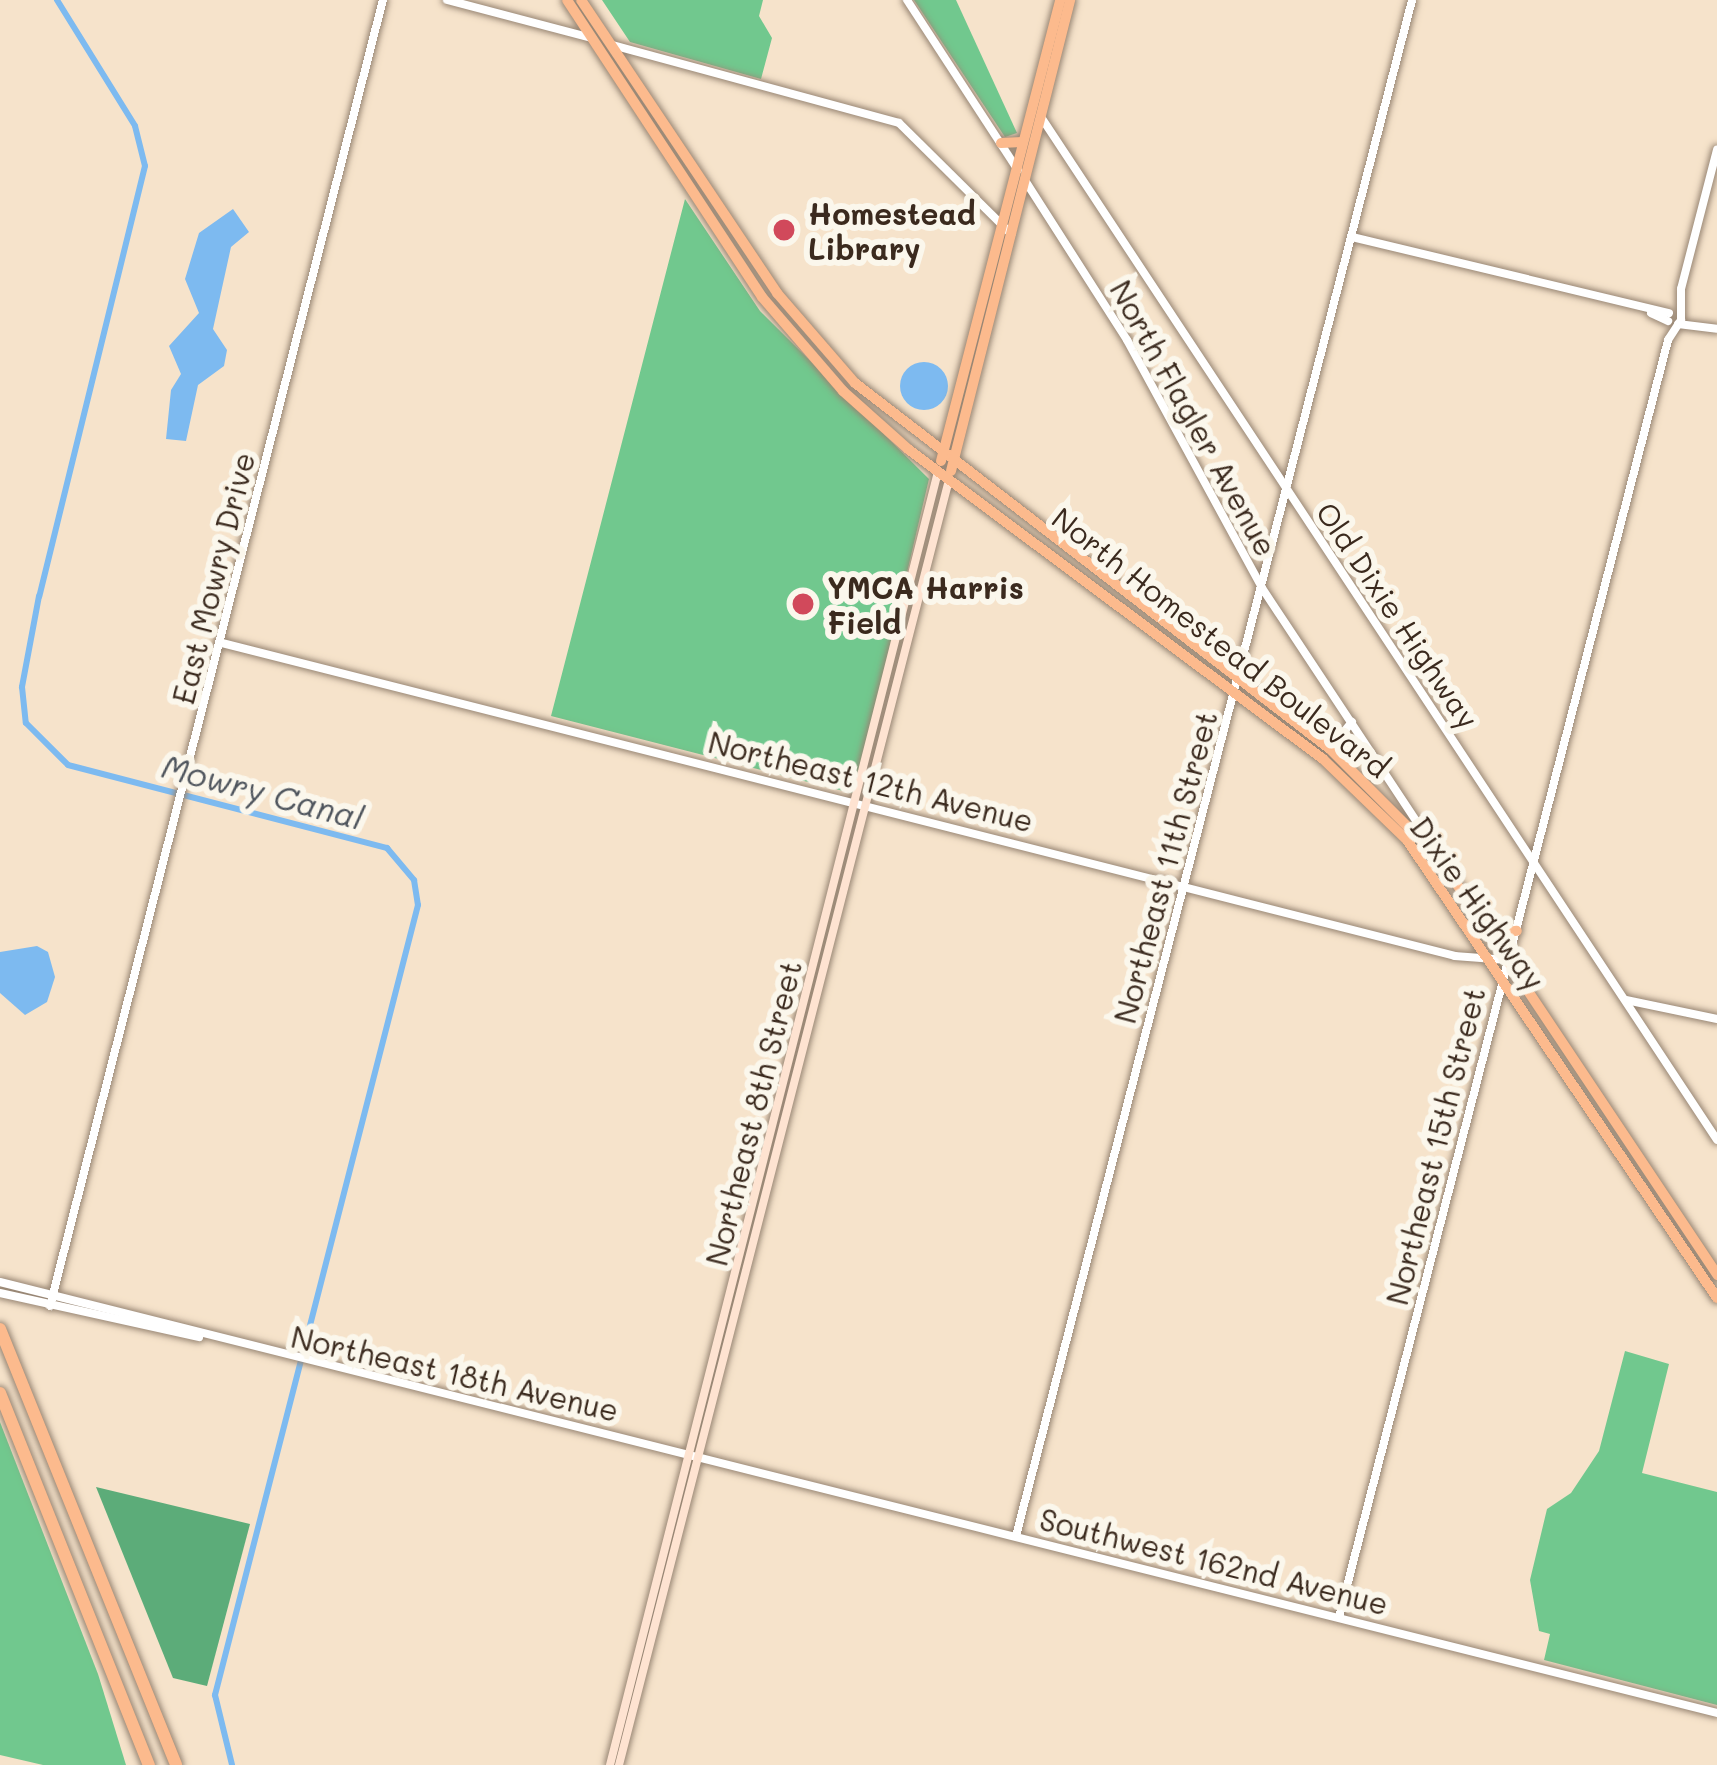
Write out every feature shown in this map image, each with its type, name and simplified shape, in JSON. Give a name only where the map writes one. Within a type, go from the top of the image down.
[{"type":"highway","name":"Dixie Highway","points":[[567,0],[749,277],[831,380],[944,476],[1327,754],[1407,840],[1556,1032],[1691,1237]]},
{"type":"highway","name":"North Homestead Boulevard","points":[[581,0],[761,269],[845,373],[911,433],[1137,612]]},
{"type":"highway","points":[[944,476],[1024,180],[1060,0]]},
{"type":"highway","points":[[947,461],[950,422],[999,222],[1070,0]]},
{"type":"highway","points":[[1001,143],[1022,142]]},
{"type":"highway","points":[[749,277],[761,269]]},
{"type":"highway","points":[[976,310],[991,314]]},
{"type":"highway","points":[[973,324],[987,328]]},
{"type":"highway","points":[[911,433],[937,436],[950,422]]},
{"type":"highway","name":"North Homestead Boulevard","points":[[1327,754],[1443,864]]},
{"type":"highway","name":"Dixie Highway","points":[[1443,864],[1491,934],[1504,981],[1717,1298]]},
{"type":"highway","points":[[1491,934],[1516,931]]},
{"type":"highway","points":[[1504,981],[1556,1032]]},
{"type":"highway","points":[[1587,1102],[1639,1157]]},
{"type":"highway","points":[[1639,1179],[1691,1237],[1717,1275]]},
{"type":"highway","points":[[0,1329],[181,1765]]},
{"type":"highway","points":[[0,1393],[149,1765]]},
{"type":"main road","name":"Northeast 8th Street","points":[[614,1765],[894,678],[918,553],[944,476]]},
{"type":"main road","name":"Northeast 8th Street","points":[[910,611],[930,556],[944,476]]},
{"type":"main road","points":[[918,553],[930,556]]},
{"type":"street","name":"East Mowry Drive","points":[[51,1301],[383,0]]},
{"type":"street","points":[[447,0],[903,126],[1011,233]]},
{"type":"street","name":"North Flagler Avenue","points":[[907,0],[1135,355],[1262,588],[1443,864]]},
{"type":"street","name":"Northeast 11th Street","points":[[1016,1536],[1412,0]]},
{"type":"street","name":"Old Dixie Highway","points":[[1036,110],[1717,1140]]},
{"type":"street","points":[[1674,318],[1717,150]]},
{"type":"street","points":[[1352,237],[1717,329]]},
{"type":"street","name":"Northeast 15th Street","points":[[1502,961],[1516,931],[1674,318]]},
{"type":"street","points":[[1272,468],[1294,464]]},
{"type":"street","name":"Northeast 12th Avenue","points":[[222,643],[1184,886],[1502,961]]},
{"type":"street","points":[[1327,754],[1352,722]]},
{"type":"street","points":[[1521,840],[1542,831]]},
{"type":"street","name":"Northeast 15th Street","points":[[1339,1617],[1504,981]]},
{"type":"street","points":[[1626,1000],[1717,1019]]},
{"type":"street","name":"Northeast 18th Avenue","points":[[0,1282],[51,1301]]},
{"type":"street","name":"Northeast 18th Avenue","points":[[0,1293],[51,1301],[694,1455]]},
{"type":"street","name":"Southwest 162nd Avenue","points":[[694,1455],[1717,1713]]},
{"type":"green space","points":[[602,0],[763,0],[759,16],[772,38],[761,79],[630,42]]},
{"type":"green space","points":[[914,0],[956,0],[1017,133],[1005,137]]},
{"type":"green space","points":[[685,199],[760,311],[929,479],[855,794],[551,716]]},
{"type":"green space","points":[[1625,1351],[1669,1364],[1642,1473],[1717,1492],[1717,1705],[1544,1660],[1550,1634],[1539,1631],[1530,1580],[1547,1509],[1571,1493],[1599,1451]]},
{"type":"green space","points":[[0,1422],[98,1674],[126,1765],[43,1765],[0,1755]]},
{"type":"green space","points":[[96,1487],[250,1524],[207,1686],[173,1678]]},
{"type":"water","points":[[233,209],[249,232],[231,247],[213,329],[227,350],[224,366],[198,385],[186,441],[166,439],[171,390],[181,374],[169,346],[199,313],[185,279],[199,233]]},
{"type":"water","points":[[924,362],[941,369],[948,386],[941,403],[924,410],[907,403],[900,386],[907,369]]},
{"type":"water","points":[[37,946],[48,952],[55,977],[47,1002],[25,1015],[0,993],[0,952]]},
{"type":"waterway","name":"Mowry Canal","points":[[57,0],[135,126],[145,166],[39,596],[22,687],[26,723],[68,765],[387,848],[414,880],[418,905],[215,1695],[232,1765]]},
{"type":"place","name":"Homestead Library","points":[[784,230]]},
{"type":"place","name":"YMCA Harris Field","points":[[803,604]]}]
